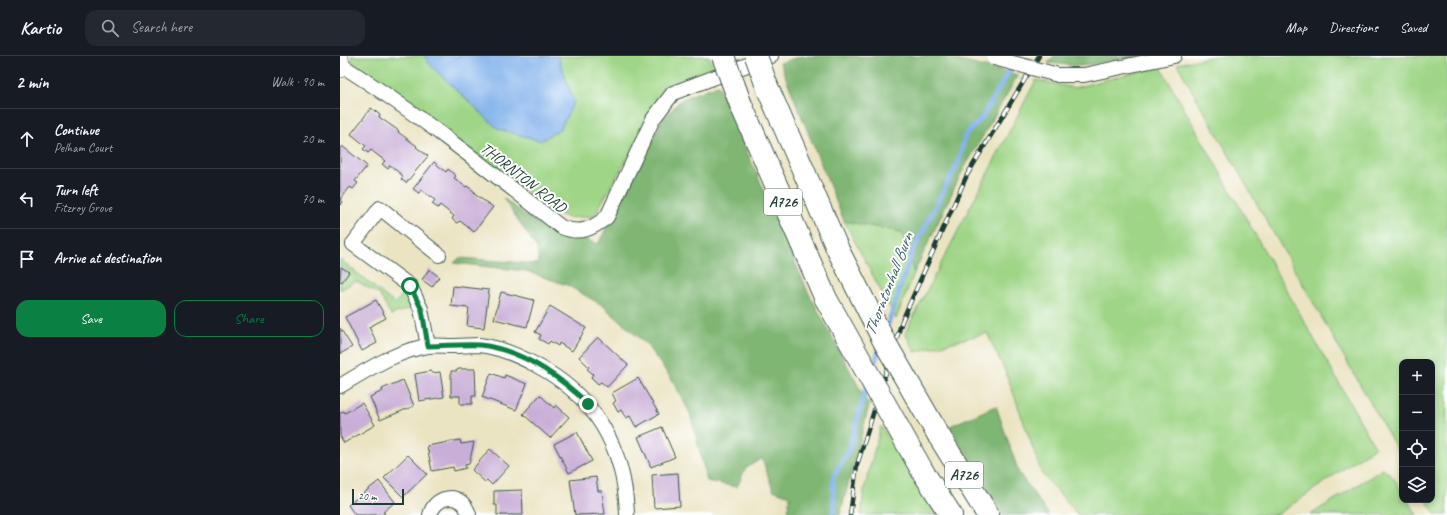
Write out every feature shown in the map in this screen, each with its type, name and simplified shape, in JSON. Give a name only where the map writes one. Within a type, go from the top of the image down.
[{"type":"highway","name":"A726","points":[[723,56],[741,104],[826,299],[923,472],[951,515]]},
{"type":"highway","name":"A726","points":[[756,56],[768,89],[838,250],[884,341],[939,436],[988,515]]},
{"type":"street","name":"THORNTON ROAD","points":[[340,64],[381,90],[477,160],[561,227],[576,231],[593,228],[607,217],[653,119],[674,93],[771,56]]},
{"type":"street","points":[[990,57],[1058,75],[1084,75],[1174,56]]},
{"type":"street","points":[[428,346],[422,310],[410,286],[353,244],[380,208],[439,255]]},
{"type":"street","points":[[340,386],[390,358],[428,346],[480,346],[499,349],[522,358],[555,375],[570,386],[588,404],[607,434],[625,484],[627,515]]},
{"type":"street","points":[[430,515],[435,504],[440,500],[452,498],[464,504],[469,515]]},
{"type":"green space","points":[[351,56],[709,56],[714,71],[667,89],[594,216],[568,218],[554,212],[352,62]]},
{"type":"green space","points":[[802,56],[940,56],[1018,75],[961,174],[914,273],[902,232],[844,221],[780,63]]},
{"type":"green space","points":[[1054,56],[1141,56],[1080,66],[1048,63]]},
{"type":"green space","points":[[1214,56],[1447,56],[1447,515],[1436,515],[1428,503],[1435,503],[1435,359],[1399,359],[1399,453],[1177,64]]},
{"type":"green space","points":[[1160,66],[1375,447],[1277,515],[1078,515],[1042,474],[1007,375],[987,333],[915,352],[905,333],[1036,80],[1074,88]]},
{"type":"green space","points":[[718,85],[808,292],[869,406],[840,515],[787,515],[790,496],[773,490],[762,458],[745,469],[737,487],[707,481],[690,413],[673,381],[646,344],[602,305],[567,285],[526,271],[454,263],[459,258],[539,264],[537,248],[503,198],[535,222],[598,244],[663,119],[682,99]]},
{"type":"green space","points":[[844,221],[902,232],[914,273],[896,319]]},
{"type":"green space","points":[[340,259],[395,304],[403,294],[410,303],[411,308],[391,315],[379,294],[356,281],[340,290]]},
{"type":"green space","points":[[996,406],[1019,473],[1049,515],[999,515],[950,426]]},
{"type":"green space","points":[[881,426],[937,515],[861,515],[864,490]]},
{"type":"green space","points":[[1383,469],[1391,475],[1399,486],[1399,503],[1410,503],[1417,515],[1310,515]]},
{"type":"water","points":[[424,56],[558,56],[574,102],[561,128],[541,141],[498,129],[432,67]]},
{"type":"building","points":[[371,108],[380,115],[379,117],[399,131],[398,132],[428,156],[406,183],[401,179],[403,176],[390,165],[388,169],[382,164],[385,161],[371,150],[368,153],[363,149],[366,146],[351,134]]},
{"type":"building","points":[[342,146],[367,166],[355,181],[358,183],[353,189],[350,187],[340,200],[340,148]]},
{"type":"building","points":[[434,162],[446,172],[448,169],[456,176],[454,178],[466,187],[467,186],[475,192],[474,194],[493,207],[474,232],[460,221],[457,223],[452,219],[454,216],[440,205],[438,208],[432,204],[435,200],[421,190],[419,193],[413,189]]},
{"type":"building","points":[[341,267],[349,272],[342,282],[340,281]]},
{"type":"building","points":[[429,269],[439,277],[432,287],[422,280]]},
{"type":"building","points":[[453,286],[489,290],[484,328],[467,326],[469,308],[451,306]]},
{"type":"building","points":[[501,292],[534,300],[527,327],[494,319]]},
{"type":"building","points":[[376,300],[386,318],[369,327],[377,343],[362,351],[345,317]]},
{"type":"building","points":[[550,306],[586,328],[572,351],[559,343],[558,346],[550,341],[548,344],[539,339],[541,335],[535,332]]},
{"type":"building","points":[[340,328],[352,347],[340,354]]},
{"type":"building","points":[[598,337],[628,365],[607,387],[601,382],[598,384],[591,377],[593,374],[587,369],[589,367],[579,357]]},
{"type":"building","points":[[458,369],[475,369],[476,396],[472,396],[472,404],[460,404],[460,396],[451,396],[451,371],[457,371]]},
{"type":"building","points":[[431,371],[432,373],[440,372],[444,397],[419,401],[415,374]]},
{"type":"building","points":[[491,373],[504,378],[505,375],[527,384],[516,410],[482,397]]},
{"type":"building","points":[[638,378],[659,414],[636,427],[630,416],[626,418],[621,410],[618,412],[613,403],[616,401],[612,393]]},
{"type":"building","points":[[403,380],[414,406],[380,420],[370,397],[383,391],[382,389]]},
{"type":"building","points":[[540,395],[554,408],[556,405],[569,417],[550,438],[523,414]]},
{"type":"building","points":[[362,403],[375,425],[344,443],[340,436],[340,413],[344,411],[345,413]]},
{"type":"building","points":[[662,427],[675,457],[651,467],[638,437]]},
{"type":"building","points":[[577,432],[592,461],[569,473],[554,444]]},
{"type":"building","points":[[460,440],[461,444],[474,442],[469,464],[465,465],[466,468],[454,471],[453,467],[432,471],[427,446]]},
{"type":"building","points":[[490,449],[509,466],[492,485],[487,480],[485,482],[472,470]]},
{"type":"building","points":[[408,455],[427,474],[403,497],[384,478]]},
{"type":"building","points":[[678,473],[680,506],[654,508],[652,475]]},
{"type":"building","points":[[596,477],[598,491],[602,491],[605,514],[575,515],[570,480]]},
{"type":"building","points":[[379,481],[395,502],[383,512],[385,513],[382,515],[355,515],[348,505]]},
{"type":"building","points":[[522,490],[523,515],[497,515],[497,505],[494,505],[494,491]]},
{"type":"waterway","name":"Thorntonhall Burn","points":[[886,330],[912,252],[959,161],[965,135],[981,119],[1018,56]]},
{"type":"waterway","name":"Thorntonhall Burn","points":[[873,368],[880,347]]},
{"type":"waterway","name":"Thorntonhall Burn","points":[[832,515],[834,511],[833,478],[849,450],[867,385]]},
{"type":"railway","points":[[850,515],[857,465],[902,321],[967,175],[1039,56]]},
{"type":"route","points":[[410,286],[422,310],[428,346],[480,346],[499,349],[522,358],[555,375],[570,386],[588,404]]}]
